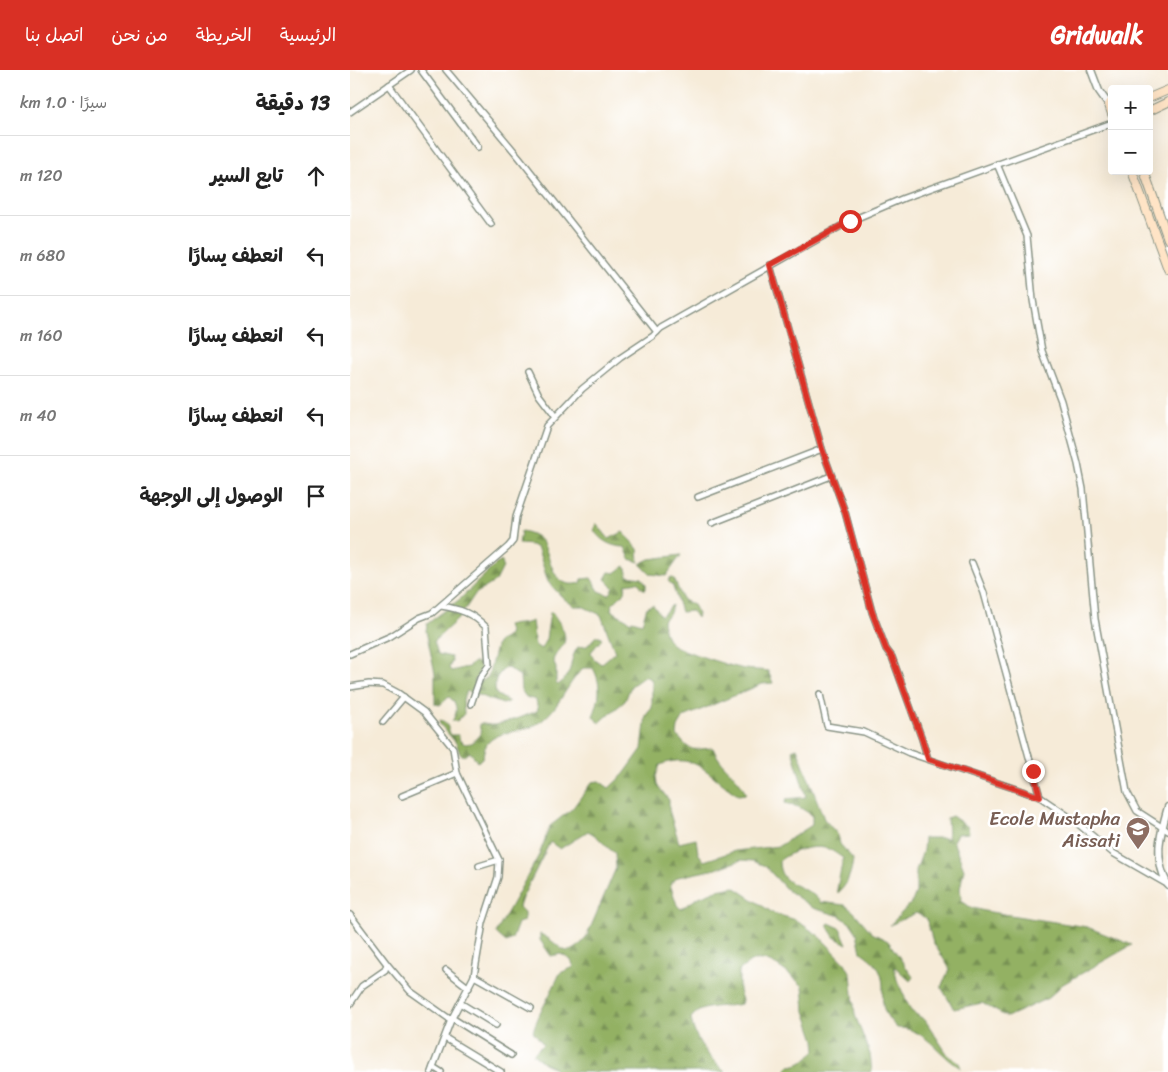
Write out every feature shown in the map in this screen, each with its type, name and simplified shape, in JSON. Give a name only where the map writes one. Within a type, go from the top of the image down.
[{"type":"main road","points":[[1153,96],[1168,90]]},
{"type":"main road","points":[[1153,109],[1168,102]]},
{"type":"main road","points":[[1133,175],[1168,269]]},
{"type":"main road","points":[[1145,175],[1168,239]]},
{"type":"street","points":[[350,112],[412,70]]},
{"type":"street","points":[[421,70],[478,147]]},
{"type":"street","points":[[446,70],[519,157],[657,332]]},
{"type":"street","points":[[1091,70],[1099,91],[1108,101]]},
{"type":"street","points":[[389,86],[491,224]]},
{"type":"street","points":[[350,654],[392,636],[441,606],[508,547],[512,541],[516,517],[547,426],[555,416],[603,372],[657,332],[770,265],[850,221],[997,164],[1108,124]]},
{"type":"street","points":[[997,164],[1027,236],[1033,300],[1042,350],[1061,401],[1078,464],[1083,489],[1095,619],[1128,792],[1137,811],[1165,829]]},
{"type":"street","points":[[770,265],[822,449],[850,530],[872,612],[886,649],[892,657],[928,759]]},
{"type":"street","points":[[528,372],[539,395],[555,416]]},
{"type":"street","points":[[698,497],[822,449]]},
{"type":"street","points":[[712,523],[832,476]]},
{"type":"street","points":[[972,563],[984,593],[1040,797]]},
{"type":"street","points":[[441,606],[463,610],[476,616],[486,627],[488,665],[480,678],[472,704]]},
{"type":"street","points":[[350,687],[369,684],[384,686],[424,712],[453,748],[457,772],[499,860],[498,877],[484,923],[474,976],[451,1019],[432,1069],[441,1072]]},
{"type":"street","points":[[820,694],[827,726],[864,732],[894,747],[1040,797],[1071,818],[1113,853],[1168,884]]},
{"type":"street","points":[[382,722],[404,698]]},
{"type":"street","points":[[402,796],[457,772]]},
{"type":"street","points":[[1168,807],[1165,829],[1157,849],[1160,864],[1168,884]]},
{"type":"street","points":[[479,866],[499,860]]},
{"type":"street","points":[[350,915],[410,991],[451,1019],[511,1055]]},
{"type":"street","points":[[350,1004],[362,986],[385,970],[387,964]]},
{"type":"street","points":[[446,970],[469,988]]},
{"type":"street","points":[[474,976],[531,1008]]},
{"type":"street","points":[[460,1003],[496,1025]]},
{"type":"street","points":[[445,1038],[501,1072]]},
{"type":"green space","points":[[596,523],[609,539],[623,532],[638,549],[639,562],[630,559],[625,547],[611,545],[603,540],[594,530]]},
{"type":"green space","points":[[521,531],[538,537],[545,548],[554,571],[563,582],[571,584],[581,583],[582,579],[591,578],[599,591],[609,595],[614,588],[605,579],[609,572],[615,573],[625,566],[628,576],[642,578],[646,584],[646,589],[643,589],[638,582],[626,584],[625,592],[612,605],[611,610],[631,622],[632,620],[642,623],[647,607],[653,605],[661,616],[672,605],[670,613],[663,620],[663,626],[668,639],[676,647],[731,666],[768,671],[773,683],[762,684],[684,717],[678,727],[677,735],[689,748],[713,748],[720,761],[739,782],[746,794],[738,795],[694,763],[673,761],[660,765],[656,776],[657,785],[669,800],[669,810],[679,843],[696,839],[698,853],[704,861],[735,851],[779,846],[812,825],[812,815],[799,807],[785,803],[786,799],[806,797],[792,750],[797,748],[824,819],[838,835],[840,844],[853,859],[850,873],[838,893],[837,889],[843,858],[827,849],[813,847],[795,852],[779,861],[780,870],[789,881],[815,896],[820,902],[845,905],[854,912],[872,933],[888,941],[913,977],[910,981],[894,966],[897,980],[911,1011],[925,1020],[948,1055],[959,1063],[961,1068],[924,1037],[907,1029],[897,1028],[889,1019],[883,1005],[883,987],[880,972],[874,963],[861,952],[857,933],[851,924],[840,916],[813,908],[787,890],[765,866],[753,861],[741,860],[716,869],[678,877],[670,884],[677,905],[681,909],[699,897],[717,890],[734,887],[773,913],[796,920],[819,936],[845,963],[851,974],[855,1015],[870,1054],[872,1072],[785,1072],[788,1066],[800,1063],[816,1050],[815,1040],[805,1011],[803,986],[781,968],[768,961],[761,960],[753,961],[739,971],[741,1004],[707,1008],[696,1013],[691,1018],[695,1034],[703,1048],[725,1072],[555,1072],[555,1068],[544,1063],[533,1054],[543,1044],[533,1031],[539,1017],[560,973],[574,967],[571,960],[561,954],[551,956],[540,940],[540,934],[568,951],[579,946],[586,938],[616,868],[615,853],[588,831],[560,849],[550,842],[519,907],[524,912],[524,921],[518,923],[512,939],[506,942],[496,933],[539,855],[550,826],[572,809],[592,782],[599,781],[609,788],[624,774],[642,749],[646,715],[652,708],[652,680],[645,676],[631,686],[625,701],[599,723],[593,716],[598,698],[598,680],[593,668],[583,668],[550,714],[543,720],[528,728],[503,734],[489,741],[483,757],[478,762],[470,752],[465,756],[460,754],[456,743],[439,723],[440,720],[446,724],[451,735],[458,735],[460,741],[465,744],[472,743],[481,733],[479,724],[498,724],[538,710],[536,700],[526,697],[521,690],[520,676],[506,667],[496,679],[495,689],[496,694],[509,702],[503,704],[467,691],[463,699],[464,714],[457,721],[452,721],[456,708],[454,702],[449,697],[440,705],[435,704],[435,673],[426,631],[427,624],[460,599],[496,564],[502,561],[503,567],[496,581],[475,594],[460,617],[434,641],[438,654],[451,657],[452,661],[449,668],[451,671],[468,667],[474,662],[479,663],[481,667],[474,682],[479,683],[488,677],[497,643],[510,634],[507,626],[510,625],[532,621],[535,645],[541,649],[546,639],[550,613],[552,612],[565,635],[563,645],[553,660],[556,668],[556,683],[558,685],[567,675],[578,647],[587,646],[596,636],[600,636],[602,639],[591,652],[593,658],[601,664],[615,652],[601,615],[582,606],[574,606],[563,598],[548,582],[538,549],[532,545],[519,544]]},
{"type":"green space","points":[[681,555],[666,576],[650,574],[640,564],[650,559]]},
{"type":"green space","points":[[671,577],[674,579],[683,600],[693,605],[698,614],[697,618],[692,611],[681,612],[673,586],[668,581]]},
{"type":"green space","points":[[952,816],[968,827],[969,833],[957,834],[953,841],[964,869],[960,889],[962,901],[970,907],[984,911],[1087,927],[1132,945],[1063,984],[1048,998],[1007,1017],[982,1003],[954,1009],[941,987],[950,969],[933,942],[926,918],[916,913],[890,925],[912,902],[916,892],[916,870],[923,851],[924,838],[948,838],[947,818]]},
{"type":"green space","points":[[829,923],[840,928],[847,944],[834,937],[827,925]]},
{"type":"place","name":"Ecole Mustapha Aissati","points":[[1138,850]]},
{"type":"route","points":[[850,221],[770,265],[810,414],[845,512],[866,581],[872,612],[886,649],[892,657],[928,759],[1040,797],[1033,771]]}]
